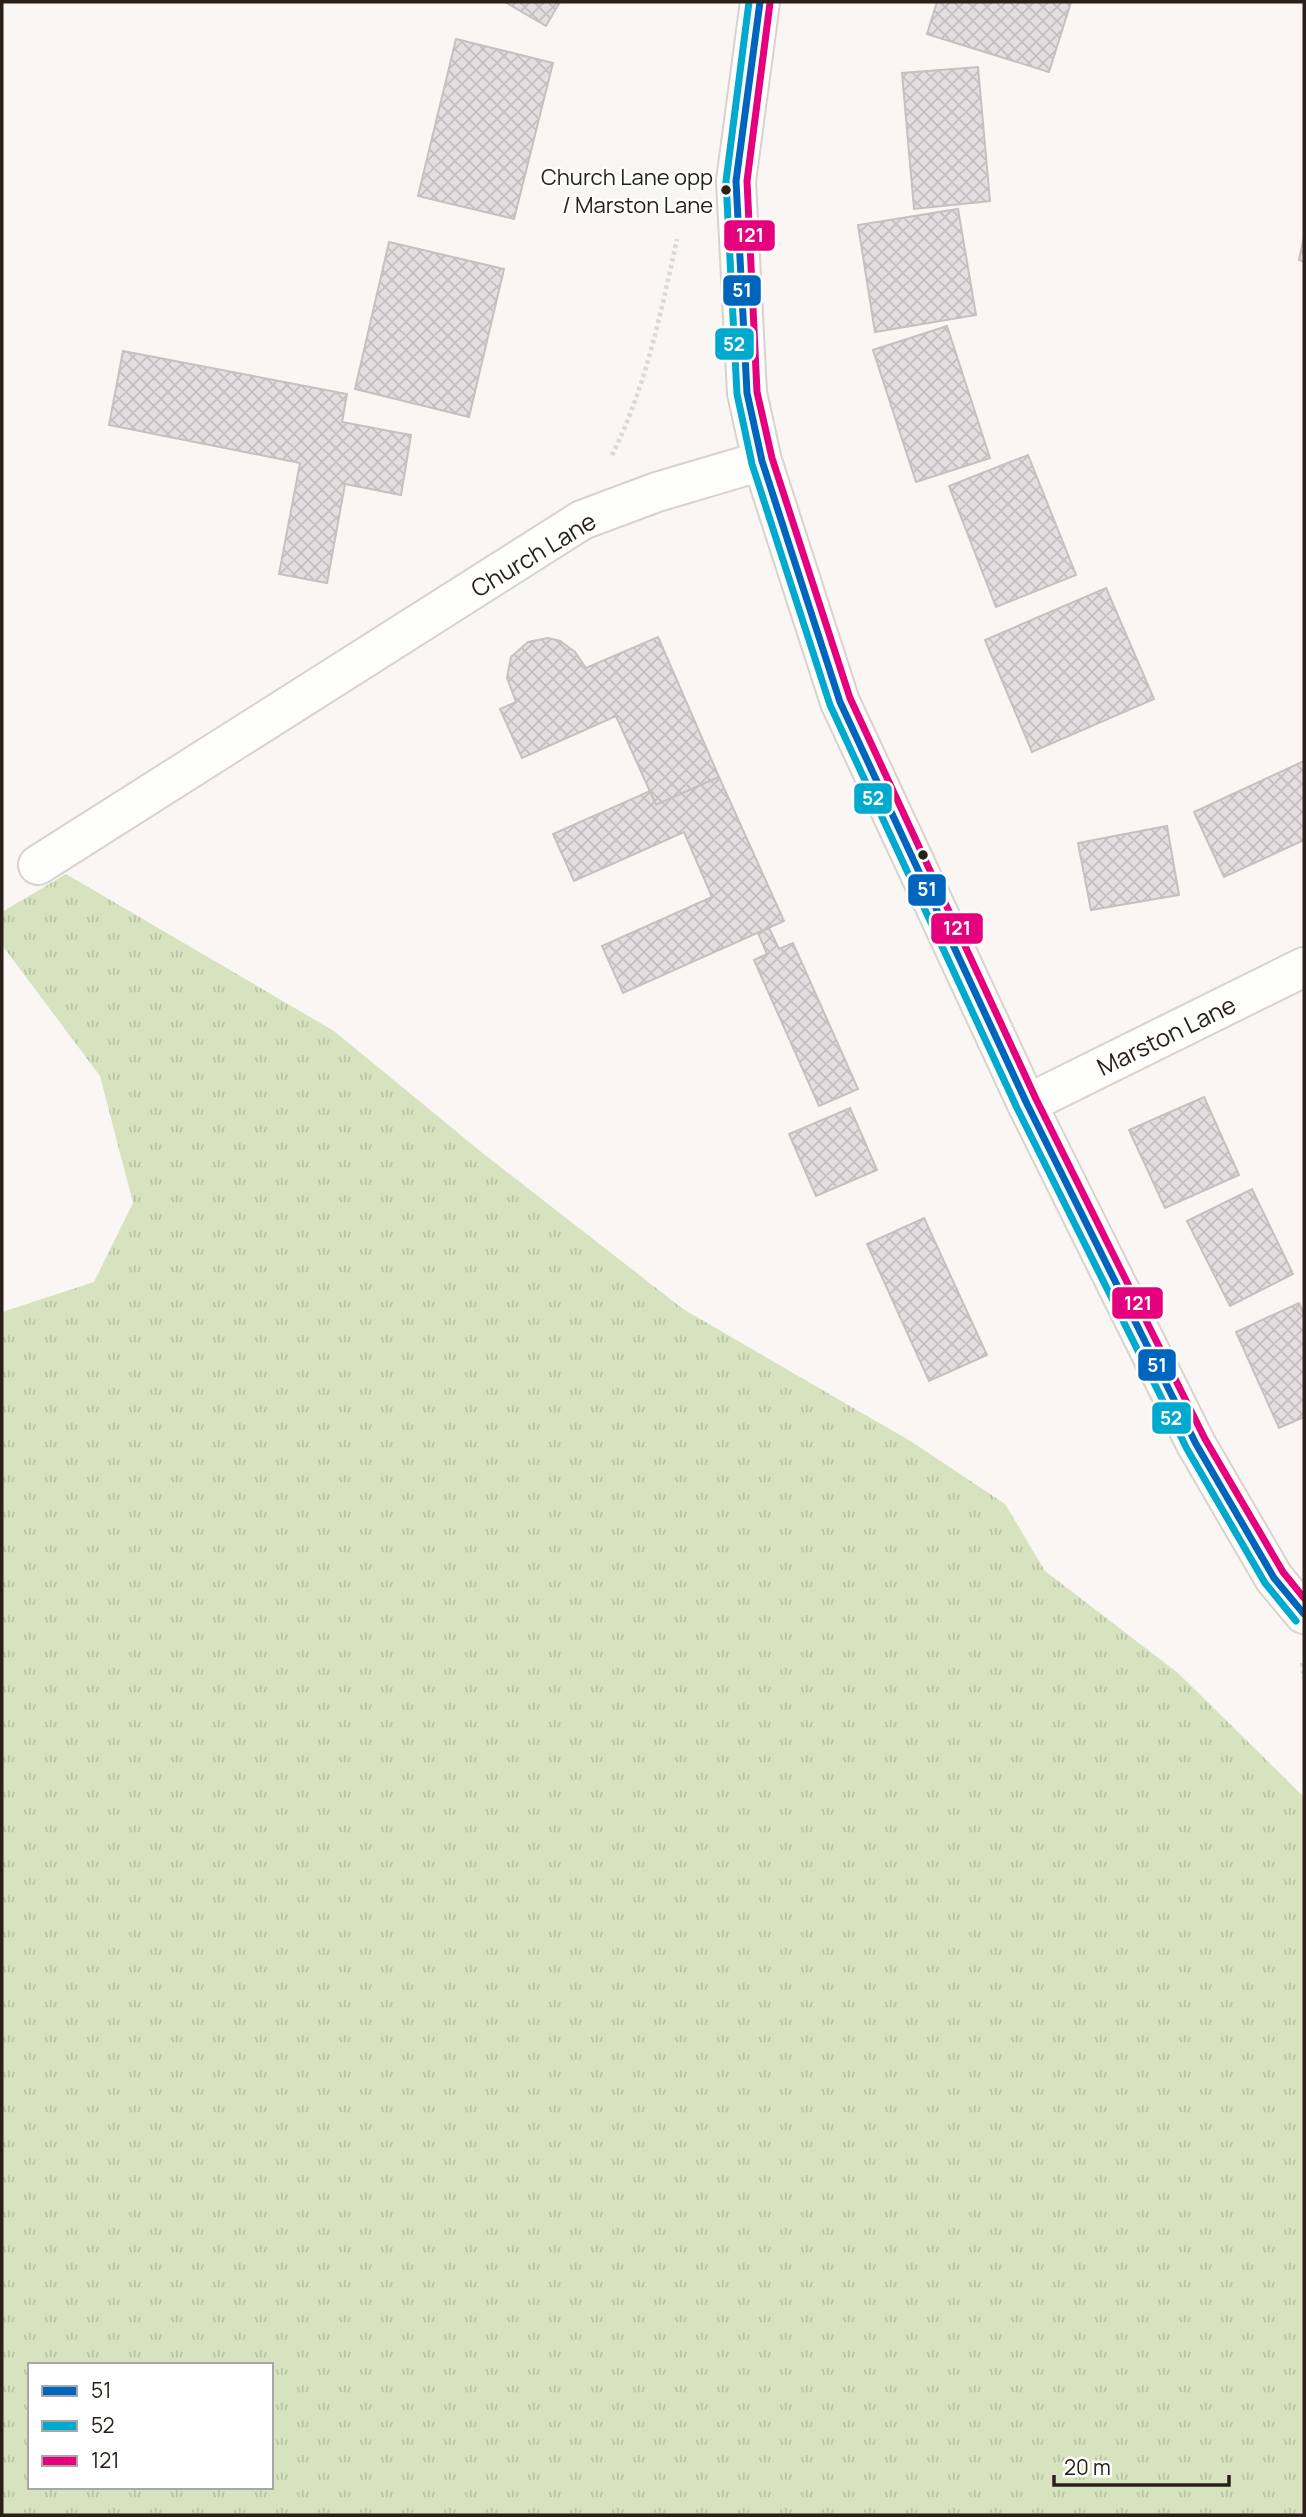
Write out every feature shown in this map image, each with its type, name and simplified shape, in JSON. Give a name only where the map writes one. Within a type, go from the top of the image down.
[{"type":"street","points":[[760,2],[736,181],[747,393],[762,461],[840,702],[1027,1104],[1196,1444],[1274,1578],[1304,1614]]},
{"type":"street","name":"Church Lane","points":[[38,865],[582,520],[657,492],[762,461]]},
{"type":"street","name":"Marston Lane","points":[[1027,1104],[1304,967]]},
{"type":"path","points":[[582,520],[630,418],[656,334],[677,239]]},
{"type":"green space","points":[[66,874],[334,1031],[480,1151],[683,1309],[912,1442],[1005,1504],[1045,1571],[1178,1673],[1304,1797],[1304,2515],[2,2515],[2,1312],[94,1282],[133,1203],[100,1076],[2,945],[2,912]]},
{"type":"building","points":[[505,2],[560,2],[546,26]]},
{"type":"building","points":[[937,2],[1071,2],[1049,72],[927,34]]},
{"type":"building","points":[[456,39],[553,63],[514,219],[418,196]]},
{"type":"building","points":[[978,67],[990,201],[914,209],[902,73]]},
{"type":"building","points":[[958,209],[976,315],[875,332],[858,225]]},
{"type":"building","points":[[1304,236],[1304,262],[1299,260]]},
{"type":"building","points":[[389,242],[504,269],[469,417],[355,389]]},
{"type":"building","points":[[947,326],[990,458],[916,482],[873,350]]},
{"type":"building","points":[[123,351],[347,394],[342,422],[411,435],[401,495],[345,484],[327,583],[279,574],[300,463],[109,425]]},
{"type":"building","points":[[1028,455],[1076,575],[996,607],[949,486]]},
{"type":"building","points":[[1106,588],[1154,699],[1032,752],[985,640]]},
{"type":"building","points":[[658,637],[719,777],[656,805],[616,716],[522,758],[500,709],[516,702],[507,678],[511,657],[528,642],[548,638],[560,641],[575,652],[586,668]]},
{"type":"building","points":[[1304,761],[1304,840],[1224,877],[1194,812]]},
{"type":"building","points":[[719,777],[784,921],[623,993],[602,946],[712,897],[684,832],[574,881],[553,834],[650,791],[656,805]]},
{"type":"building","points":[[1167,826],[1179,895],[1091,910],[1078,843]]},
{"type":"building","points":[[769,928],[779,949],[793,943],[858,1089],[819,1106],[754,960],[767,954],[758,933]]},
{"type":"building","points":[[1204,1097],[1239,1175],[1165,1208],[1129,1130]]},
{"type":"building","points":[[850,1108],[877,1170],[816,1196],[789,1134]]},
{"type":"building","points":[[1252,1189],[1293,1274],[1230,1306],[1187,1221]]},
{"type":"building","points":[[924,1218],[987,1355],[929,1381],[867,1244]]},
{"type":"building","points":[[1299,1303],[1304,1315],[1304,1417],[1279,1428],[1236,1332]]},
{"type":"transit line","name":"52","points":[[749,2],[726,181],[737,394],[752,464],[830,705],[1017,1108],[1187,1449],[1265,1583],[1296,1621]]},
{"type":"transit line","name":"51","points":[[760,2],[736,181],[747,393],[762,461],[840,702],[1027,1104],[1196,1444],[1274,1578],[1304,1614]]},
{"type":"transit line","name":"121","points":[[770,3],[747,181],[757,392],[772,458],[850,698],[1036,1099],[1205,1439],[1283,1572],[1304,1598]]},
{"type":"place","name":"Church Lane opp / Marston Lane","points":[[726,190]]}]
